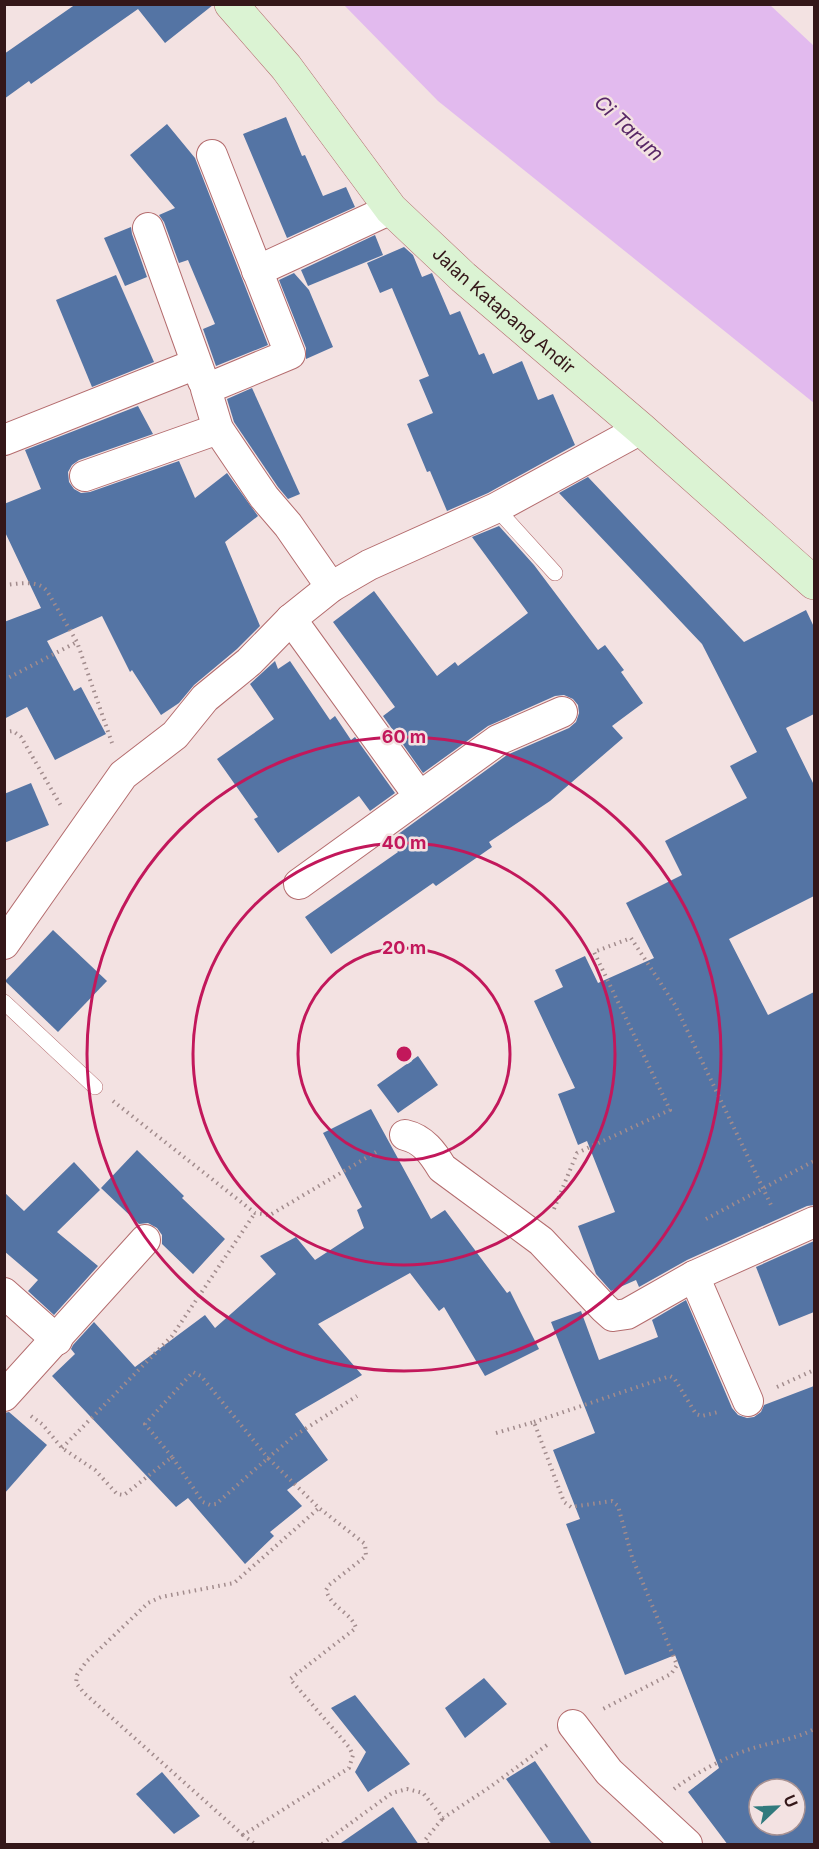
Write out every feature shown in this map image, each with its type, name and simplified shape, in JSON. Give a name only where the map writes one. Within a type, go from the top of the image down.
[{"type":"street","name":"Jalan Katapang Andir","points":[[231,4],[286,67],[391,209],[463,277],[641,429],[814,583]]},
{"type":"street","points":[[4,440],[201,377],[290,354],[212,155]]},
{"type":"street","points":[[257,271],[391,209]]},
{"type":"street","points":[[148,228],[218,429],[264,497],[288,525],[331,587]]},
{"type":"street","points":[[85,476],[218,429]]},
{"type":"street","points":[[4,944],[123,774],[175,735],[205,698],[249,662],[291,619],[331,587],[369,565],[496,508],[641,429]]},
{"type":"street","points":[[291,619],[419,796]]},
{"type":"street","points":[[299,884],[498,740],[562,712]]},
{"type":"street","points":[[405,1135],[415,1137],[432,1151],[442,1168],[541,1240],[613,1316],[627,1314],[694,1276],[814,1222]]},
{"type":"street","points":[[4,1396],[145,1240]]},
{"type":"street","points":[[694,1276],[748,1401]]},
{"type":"street","points":[[4,1293],[57,1340]]},
{"type":"street","points":[[573,1725],[609,1772],[687,1845]]},
{"type":"lane","points":[[496,508],[555,573]]},
{"type":"lane","points":[[4,1002],[95,1087]]},
{"type":"path","points":[[4,585],[42,585],[77,642],[123,774]]},
{"type":"path","points":[[4,680],[77,642]]},
{"type":"path","points":[[4,732],[13,731],[21,737],[79,838]]},
{"type":"path","points":[[541,1240],[577,1153],[670,1110],[594,952],[631,938],[675,1005],[785,1234]]},
{"type":"path","points":[[95,1087],[255,1214],[270,1215],[405,1135]]},
{"type":"path","points":[[706,1219],[814,1161]]},
{"type":"path","points":[[62,1448],[172,1336],[255,1214]]},
{"type":"path","points":[[496,1433],[666,1376],[674,1378],[696,1414],[702,1416],[748,1401],[814,1370]]},
{"type":"path","points":[[243,1835],[349,1768],[353,1755],[349,1748],[290,1679],[356,1628],[354,1622],[329,1600],[326,1590],[329,1585],[366,1556],[365,1544],[320,1508],[268,1458],[201,1376],[194,1372],[146,1424],[203,1502],[210,1505],[216,1504],[268,1458],[294,1436],[357,1396]]},
{"type":"path","points":[[428,1845],[425,1840],[443,1818],[490,1787],[573,1725],[671,1674],[677,1665],[632,1557],[618,1506],[612,1502],[572,1507],[564,1502],[534,1422]]},
{"type":"path","points":[[42,1424],[62,1448],[95,1470],[117,1494],[124,1495],[172,1457]]},
{"type":"path","points":[[255,1845],[84,1693],[76,1683],[77,1675],[86,1662],[148,1603],[161,1597],[234,1583],[320,1508]]},
{"type":"path","points":[[649,1808],[692,1776],[755,1747],[800,1737],[814,1729]]},
{"type":"path","points":[[322,1845],[392,1793],[407,1790],[423,1793],[443,1818]]},
{"type":"water","name":"Ci Tarum","points":[[344,5],[770,5],[814,46],[814,403],[438,101]]},
{"type":"building","points":[[76,4],[213,5],[165,43],[138,9],[31,84],[29,81],[4,99],[4,54]]},
{"type":"building","points":[[286,117],[302,156],[305,155],[323,196],[346,187],[355,207],[287,238],[243,134]]},
{"type":"building","points":[[167,124],[195,158],[268,345],[216,366],[203,329],[215,324],[188,260],[179,263],[164,222],[159,215],[175,208],[130,155]]},
{"type":"building","points":[[131,227],[147,277],[125,286],[104,238]]},
{"type":"building","points":[[375,235],[383,255],[308,286],[301,270]]},
{"type":"building","points":[[404,247],[413,255],[422,277],[432,273],[450,315],[460,311],[479,355],[484,353],[493,374],[522,361],[538,400],[553,394],[575,445],[488,493],[447,511],[430,471],[427,472],[407,424],[433,413],[419,380],[429,376],[392,288],[380,293],[367,263]]},
{"type":"building","points":[[294,273],[309,290],[333,347],[306,359],[306,348],[279,280]]},
{"type":"building","points":[[116,275],[154,362],[92,387],[56,300]]},
{"type":"building","points":[[252,388],[300,494],[288,499],[234,422],[227,399]]},
{"type":"building","points":[[138,406],[153,434],[79,460],[68,472],[69,482],[81,493],[90,492],[179,461],[195,498],[227,473],[258,516],[225,542],[260,626],[237,649],[194,685],[179,703],[161,715],[132,670],[130,672],[102,616],[47,641],[74,691],[81,687],[106,734],[55,760],[27,707],[4,719],[4,622],[41,608],[4,530],[4,504],[41,489],[25,450]]},
{"type":"building","points":[[588,477],[744,642],[806,610],[814,627],[814,714],[786,728],[814,785],[814,896],[729,939],[768,1015],[814,992],[814,1205],[807,1206],[687,1260],[639,1287],[636,1280],[611,1291],[596,1274],[578,1226],[615,1212],[587,1141],[578,1145],[558,1094],[575,1088],[534,1001],[563,987],[555,970],[585,956],[598,983],[654,958],[626,903],[682,875],[665,841],[747,798],[730,766],[757,752],[702,644],[559,493]]},
{"type":"building","points":[[499,526],[534,565],[598,650],[605,645],[624,670],[621,672],[643,703],[612,726],[623,738],[550,801],[489,842],[492,847],[436,886],[433,883],[331,954],[305,917],[398,852],[390,840],[507,755],[569,728],[576,722],[579,713],[578,705],[573,699],[564,695],[555,696],[488,726],[423,773],[383,716],[395,707],[333,622],[374,591],[437,676],[455,662],[458,666],[528,613],[472,537]]},
{"type":"building","points":[[275,661],[278,669],[290,661],[330,720],[335,716],[351,740],[355,737],[395,793],[370,811],[359,796],[278,853],[254,819],[258,817],[217,759],[274,719],[250,684]]},
{"type":"building","points":[[31,783],[49,825],[4,843],[4,794]]},
{"type":"building","points":[[53,930],[107,981],[58,1032],[5,981]]},
{"type":"building","points":[[418,1056],[438,1085],[398,1113],[377,1085]]},
{"type":"building","points":[[371,1109],[431,1219],[445,1210],[507,1293],[510,1291],[539,1349],[485,1376],[444,1307],[439,1311],[410,1273],[318,1324],[362,1375],[295,1414],[328,1460],[287,1490],[302,1506],[270,1532],[274,1536],[245,1564],[188,1498],[176,1507],[52,1376],[75,1354],[71,1349],[73,1345],[94,1322],[135,1367],[205,1315],[215,1328],[276,1274],[260,1256],[296,1237],[315,1260],[364,1228],[357,1210],[362,1207],[323,1133]]},
{"type":"building","points":[[137,1150],[225,1239],[193,1274],[162,1244],[162,1235],[157,1228],[148,1223],[139,1224],[101,1188]]},
{"type":"building","points":[[74,1162],[100,1190],[57,1232],[98,1266],[54,1315],[28,1291],[38,1280],[4,1251],[4,1192],[24,1211]]},
{"type":"building","points":[[814,1241],[814,1312],[779,1326],[756,1267]]},
{"type":"building","points":[[686,1300],[732,1408],[738,1415],[747,1418],[754,1417],[761,1412],[764,1405],[814,1386],[814,1845],[728,1845],[688,1792],[719,1768],[675,1655],[625,1675],[566,1524],[580,1519],[553,1450],[595,1433],[551,1322],[581,1311],[599,1360],[658,1337],[652,1320]]},
{"type":"building","points":[[9,1412],[47,1445],[4,1494],[4,1413]]},
{"type":"building","points":[[484,1678],[507,1704],[465,1738],[445,1708]]},
{"type":"building","points":[[355,1695],[410,1764],[368,1792],[355,1772],[366,1752],[331,1708]]},
{"type":"building","points":[[535,1761],[593,1845],[552,1845],[506,1779]]},
{"type":"building","points":[[162,1772],[200,1816],[174,1834],[136,1794]]},
{"type":"building","points":[[393,1807],[419,1845],[338,1845]]}]
